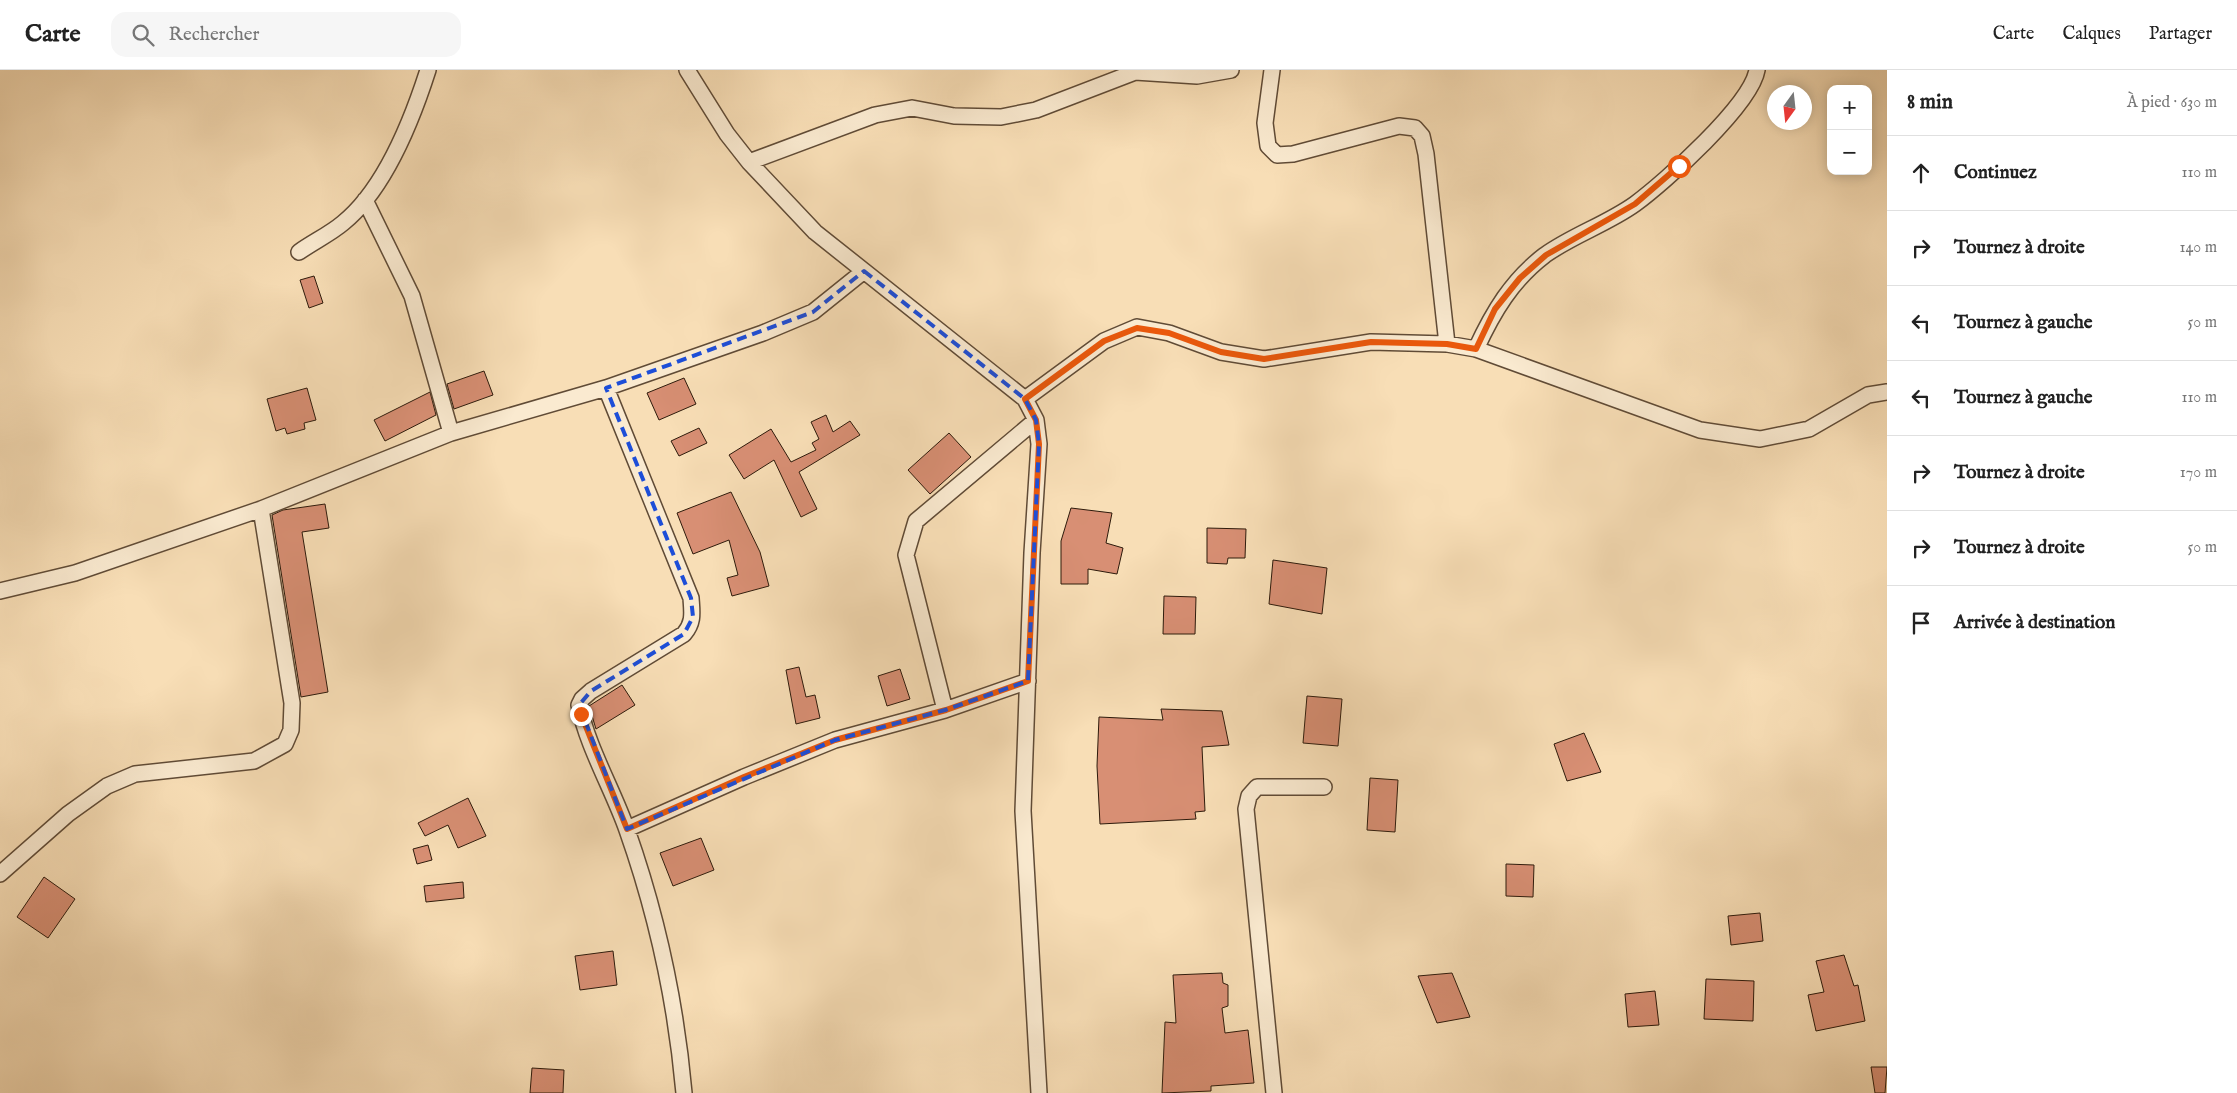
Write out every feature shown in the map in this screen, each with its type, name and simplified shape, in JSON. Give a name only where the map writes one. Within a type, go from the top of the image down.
[{"type":"street","points":[[298,252],[343,223],[365,200],[386,167],[407,125],[428,70]]},
{"type":"street","points":[[688,70],[727,134],[749,162],[815,232],[1025,399],[1036,420],[1039,444],[1023,811],[1038,1093]]},
{"type":"street","points":[[749,162],[875,115],[897,110],[912,108],[954,116],[1001,116],[1036,110],[1135,72],[1197,76],[1231,70]]},
{"type":"street","points":[[1272,70],[1265,123],[1268,146],[1277,154],[1293,154],[1399,126],[1415,128],[1422,136],[1426,154],[1447,344]]},
{"type":"street","points":[[1476,349],[1495,309],[1520,278],[1546,255],[1635,204],[1679,166],[1724,121],[1750,89],[1757,70]]},
{"type":"street","points":[[365,200],[412,296],[450,433]]},
{"type":"street","points":[[0,590],[75,573],[261,508],[450,433],[606,388],[763,333],[813,312],[864,271]]},
{"type":"street","points":[[1025,399],[1104,341],[1137,328],[1169,333],[1221,352],[1264,359],[1371,342],[1447,344],[1476,349],[1700,430],[1760,439],[1809,429],[1868,394],[1887,392]]},
{"type":"street","points":[[606,388],[691,598],[693,617],[690,627],[684,634],[591,692],[582,699],[580,705],[627,829],[662,942],[681,1053],[684,1093]]},
{"type":"street","points":[[946,710],[906,555],[910,534],[916,521],[1036,420]]},
{"type":"street","points":[[0,874],[68,814],[107,786],[135,774],[254,761],[285,744],[291,730],[292,703],[261,508]]},
{"type":"street","points":[[627,829],[744,777],[835,740],[946,710],[1028,681]]},
{"type":"street","points":[[1274,1093],[1246,809],[1249,796],[1257,787],[1324,787]]},
{"type":"highlighted area","points":[[864,271],[1025,399],[1036,420],[1039,444],[1028,681],[945,710],[835,740],[627,829],[579,705],[591,691],[684,634],[693,617],[691,598],[606,388],[813,312]]},
{"type":"building","points":[[314,276],[323,303],[309,308],[300,280]]},
{"type":"building","points":[[484,371],[493,395],[454,409],[447,384]]},
{"type":"building","points":[[684,378],[696,404],[659,420],[647,393]]},
{"type":"building","points":[[307,388],[316,420],[304,423],[305,429],[287,434],[285,428],[276,431],[267,399]]},
{"type":"building","points":[[430,392],[436,415],[385,441],[374,420]]},
{"type":"building","points":[[826,415],[833,432],[850,421],[860,435],[799,472],[817,509],[801,517],[774,460],[744,479],[729,455],[771,429],[791,462],[816,450],[812,443],[819,439],[811,422]]},
{"type":"building","points":[[699,428],[707,443],[679,456],[671,441]]},
{"type":"building","points":[[949,433],[971,457],[930,494],[908,470]]},
{"type":"building","points":[[731,492],[760,552],[769,586],[732,596],[727,578],[738,575],[729,540],[693,554],[677,513]]},
{"type":"building","points":[[325,504],[329,528],[302,532],[328,692],[301,697],[272,515],[283,510]]},
{"type":"building","points":[[1071,508],[1112,513],[1106,543],[1123,548],[1117,574],[1088,569],[1088,584],[1061,584],[1061,541]]},
{"type":"building","points":[[1207,528],[1246,529],[1245,558],[1228,558],[1227,564],[1207,563]]},
{"type":"building","points":[[1273,560],[1327,568],[1322,614],[1269,604]]},
{"type":"building","points":[[1164,596],[1196,597],[1195,634],[1163,634]]},
{"type":"building","points":[[799,667],[806,697],[815,695],[820,718],[796,724],[786,670]]},
{"type":"building","points":[[900,669],[910,699],[887,706],[878,676]]},
{"type":"building","points":[[622,685],[635,705],[596,729],[589,706]]},
{"type":"building","points":[[1307,696],[1342,699],[1338,746],[1303,743]]},
{"type":"building","points":[[1161,709],[1222,711],[1229,745],[1202,747],[1205,811],[1195,812],[1196,819],[1100,824],[1097,766],[1099,717],[1163,720]]},
{"type":"building","points":[[1584,733],[1601,772],[1567,781],[1554,744]]},
{"type":"building","points":[[1370,778],[1398,780],[1395,832],[1367,830]]},
{"type":"building","points":[[468,798],[486,836],[458,848],[448,825],[425,836],[418,823]]},
{"type":"building","points":[[701,838],[714,870],[673,886],[660,853]]},
{"type":"building","points":[[428,845],[432,860],[417,864],[413,849]]},
{"type":"building","points":[[1506,864],[1534,865],[1533,897],[1506,896]]},
{"type":"building","points":[[44,877],[75,899],[48,938],[17,917]]},
{"type":"building","points":[[463,882],[464,898],[426,902],[424,886]]},
{"type":"building","points":[[1760,913],[1763,941],[1731,945],[1728,916]]},
{"type":"building","points":[[613,951],[617,985],[580,990],[575,956]]},
{"type":"building","points":[[1844,955],[1854,986],[1858,985],[1865,1021],[1816,1031],[1808,995],[1824,992],[1816,961]]},
{"type":"building","points":[[1222,973],[1223,983],[1228,985],[1228,1006],[1222,1008],[1225,1033],[1248,1030],[1254,1083],[1211,1086],[1211,1091],[1162,1093],[1165,1022],[1176,1023],[1173,975]]},
{"type":"building","points":[[1452,973],[1470,1017],[1437,1023],[1418,976]]},
{"type":"building","points":[[1706,979],[1754,981],[1753,1021],[1704,1019]]},
{"type":"building","points":[[1655,991],[1659,1025],[1628,1027],[1625,994]]},
{"type":"building","points":[[1871,1067],[1887,1067],[1885,1093],[1875,1093]]},
{"type":"building","points":[[532,1068],[564,1070],[563,1093],[530,1093]]},
{"type":"route","points":[[581,714],[627,829],[744,777],[835,740],[946,710],[1028,681],[1032,553],[1039,444],[1036,420],[1025,399],[1104,341],[1137,328],[1169,333],[1221,352],[1264,359],[1371,342],[1447,344],[1476,349],[1495,309],[1520,278],[1546,255],[1635,204],[1679,166]]}]
